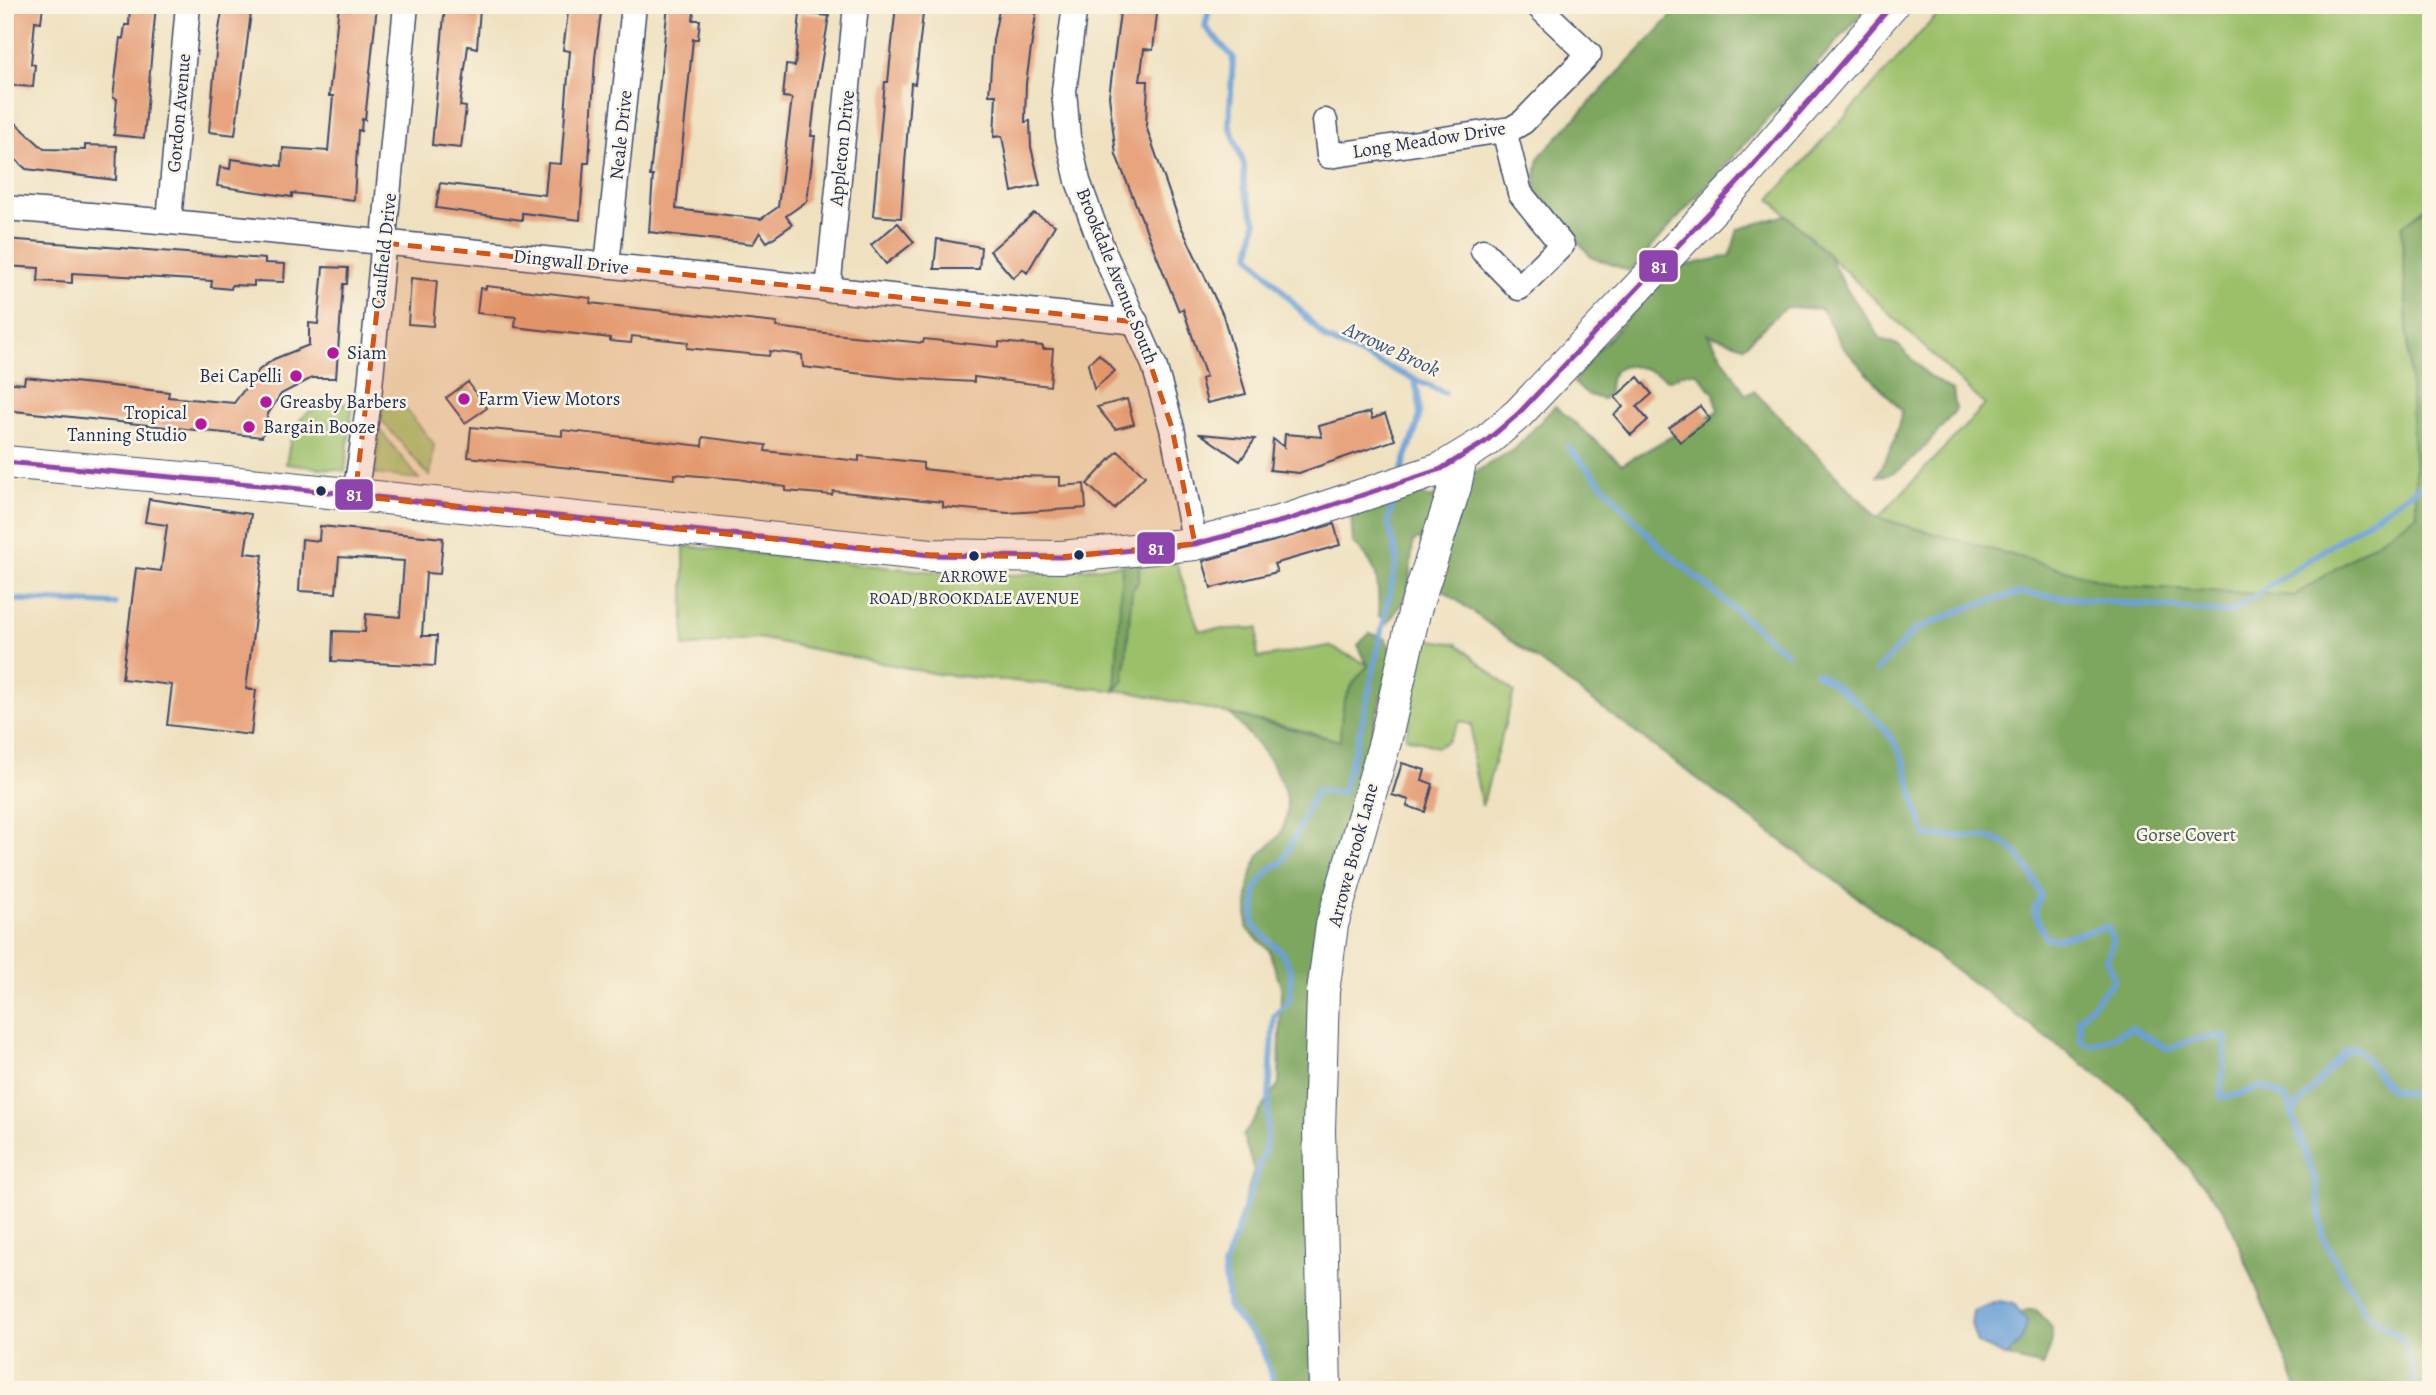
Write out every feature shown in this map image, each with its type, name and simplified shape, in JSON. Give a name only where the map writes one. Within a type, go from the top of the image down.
[{"type":"street","name":"Gordon Avenue","points":[[169,221],[188,5]]},
{"type":"street","name":"Caulfield Drive","points":[[355,496],[385,243],[406,5]]},
{"type":"street","name":"Neale Drive","points":[[607,265],[634,5]]},
{"type":"street","name":"Appleton Drive","points":[[828,290],[856,5]]},
{"type":"street","name":"Brookdale Avenue South","points":[[1075,5],[1064,91],[1068,137],[1077,181],[1104,253],[1154,365],[1172,428],[1195,544]]},
{"type":"street","name":"Long Meadow Drive","points":[[1325,121],[1329,156],[1504,130],[1522,122],[1589,54],[1537,5]]},
{"type":"street","points":[[5,462],[931,555],[1061,557],[1195,544],[1290,519],[1399,483],[1461,457],[1505,426],[1745,175],[1892,5]]},
{"type":"street","points":[[1483,250],[1519,288],[1562,245],[1520,193],[1504,130]]},
{"type":"street","name":"Dingwall Drive","points":[[5,208],[169,221],[607,265],[1136,322]]},
{"type":"street","name":"Arrowe Brook Lane","points":[[1325,1390],[1319,1130],[1324,992],[1332,925],[1385,742],[1414,612],[1455,487],[1461,457]]},
{"type":"highlighted area","points":[[385,243],[1136,322],[1172,428],[1195,544],[1061,557],[931,555],[355,496]]},
{"type":"green space","points":[[1682,5],[1870,5],[1630,271],[1591,257],[1534,188],[1539,157]]},
{"type":"green space","points":[[1946,5],[2431,5],[2431,204],[2402,227],[2417,515],[2294,596],[2123,586],[1878,518],[1985,405],[1770,199]]},
{"type":"green space","name":"Gorse Covert","points":[[2431,204],[2431,1390],[2298,1390],[2226,1213],[2135,1103],[1439,587],[1428,571],[1420,538],[1413,542],[1408,594],[1388,623],[1379,616],[1378,584],[1373,568],[1353,543],[1351,514],[1413,487],[1429,499],[1516,448],[1555,406],[1622,464],[1718,411],[1714,393],[1697,373],[1684,373],[1669,380],[1641,368],[1622,367],[1615,371],[1610,379],[1609,392],[1603,399],[1589,395],[1574,383],[1588,361],[1655,287],[1683,266],[1730,256],[1738,229],[1786,215],[1829,256],[1844,285],[1881,339],[1898,345],[1927,374],[1953,391],[1956,410],[1910,461],[1888,475],[1877,476],[1894,442],[1902,411],[1842,346],[1822,309],[1785,307],[1744,346],[1708,334],[1746,395],[1754,391],[1878,518],[2123,586],[2294,596],[2417,515],[2402,227]]},
{"type":"green space","points":[[348,404],[352,409],[345,471],[286,464],[292,437],[302,418],[319,407]]},
{"type":"green space","points":[[382,405],[404,407],[434,444],[430,477],[382,421]]},
{"type":"green space","points":[[380,430],[419,479],[375,474]]},
{"type":"green space","points":[[684,546],[924,571],[1014,575],[1122,565],[1174,556],[1199,630],[1258,628],[1257,658],[1329,646],[1388,674],[1367,750],[1310,732],[1131,692],[937,674],[758,638],[684,647]]},
{"type":"green space","points":[[1139,562],[1139,580],[1132,591],[1124,680],[1115,691],[1122,565]]},
{"type":"green space","points":[[1370,633],[1386,639],[1393,655],[1372,730],[1369,752],[1318,926],[1314,1390],[1276,1390],[1261,1345],[1229,1309],[1224,1267],[1254,1170],[1243,1136],[1279,1084],[1281,987],[1269,950],[1247,929],[1247,912],[1249,885],[1254,868],[1261,853],[1279,836],[1286,819],[1287,802],[1283,786],[1265,754],[1230,714],[1340,741],[1341,718],[1348,691],[1368,666],[1358,645]]},
{"type":"green space","points":[[1425,639],[1457,644],[1514,692],[1482,806],[1472,757],[1472,725],[1460,721],[1448,741],[1437,747],[1406,737]]},
{"type":"green space","points":[[2036,1310],[2051,1329],[2052,1342],[2042,1366],[2007,1357],[2022,1339],[2027,1322],[2020,1313]]},
{"type":"water","points":[[1999,1301],[2014,1304],[2027,1321],[2022,1339],[2007,1357],[1977,1343],[1971,1324],[1973,1311]]},
{"type":"building","points":[[5,5],[43,5],[41,22],[35,21],[31,64],[35,65],[33,87],[5,85]]},
{"type":"building","points":[[130,5],[156,5],[144,138],[114,135],[117,99],[113,98],[120,38],[123,39],[125,25],[129,25]]},
{"type":"building","points":[[223,5],[252,5],[235,135],[209,132]]},
{"type":"building","points":[[339,5],[377,5],[365,120],[362,119],[361,131],[358,130],[354,200],[292,193],[292,197],[217,186],[220,167],[230,169],[231,159],[282,166],[283,148],[328,151],[333,96],[329,96]]},
{"type":"building","points":[[445,5],[480,8],[477,48],[468,46],[460,106],[466,107],[461,148],[432,145]]},
{"type":"building","points":[[569,5],[602,5],[595,58],[589,163],[584,163],[580,220],[522,213],[522,220],[436,208],[440,183],[545,195],[548,163],[561,164],[570,51],[563,50]]},
{"type":"building","points":[[668,5],[695,5],[693,20],[700,20],[698,39],[693,39],[676,209],[761,219],[778,207],[792,98],[783,97],[786,65],[795,66],[800,13],[829,16],[815,101],[811,136],[815,136],[807,201],[786,216],[792,225],[767,242],[760,232],[753,244],[649,232],[653,176],[650,176]]},
{"type":"building","points":[[896,5],[924,5],[915,84],[911,83],[901,218],[873,216],[885,82],[888,82]]},
{"type":"building","points":[[1000,5],[1037,7],[1026,83],[1025,122],[1030,121],[1031,147],[1040,185],[1012,192],[1002,136],[994,137],[996,95],[989,95],[993,40]]},
{"type":"building","points":[[1121,5],[1158,5],[1153,50],[1144,49],[1140,81],[1148,81],[1146,126],[1181,226],[1223,315],[1246,394],[1207,403],[1201,379],[1206,377],[1183,309],[1179,311],[1116,155],[1109,96]]},
{"type":"building","points":[[5,113],[44,149],[85,150],[85,145],[117,146],[116,180],[26,169],[5,150]]},
{"type":"building","points":[[1034,213],[1055,225],[1027,273],[1023,269],[1013,278],[990,251]]},
{"type":"building","points":[[898,223],[914,242],[886,264],[871,245]]},
{"type":"building","points":[[5,239],[265,259],[265,263],[285,264],[284,282],[254,281],[254,286],[232,285],[231,289],[211,287],[212,281],[72,273],[72,283],[38,281],[39,268],[5,266]]},
{"type":"building","points":[[937,239],[981,247],[979,269],[934,269]]},
{"type":"building","points":[[323,267],[348,268],[347,284],[343,284],[336,378],[312,378],[281,394],[268,414],[262,437],[5,410],[5,382],[24,384],[25,377],[169,392],[168,397],[234,403],[259,370],[274,359],[309,345],[309,323],[318,324]]},
{"type":"building","points":[[411,278],[437,281],[433,326],[408,324]]},
{"type":"building","points":[[486,286],[591,298],[590,303],[777,323],[776,327],[833,334],[923,343],[924,339],[999,347],[999,342],[1043,346],[1043,349],[1053,349],[1050,386],[974,377],[974,382],[898,378],[803,367],[802,355],[770,351],[769,356],[687,348],[688,342],[632,336],[631,343],[610,341],[610,338],[515,327],[516,317],[477,313],[480,288],[486,289]]},
{"type":"building","points":[[1099,354],[1115,371],[1094,389],[1088,364]]},
{"type":"building","points":[[1638,377],[1652,394],[1637,407],[1648,420],[1631,435],[1614,415],[1623,407],[1615,397]]},
{"type":"building","name":"Farm View Motors","points":[[468,382],[487,408],[465,423],[446,398]]},
{"type":"building","points":[[1127,399],[1134,424],[1115,429],[1097,407]]},
{"type":"building","points":[[1700,406],[1710,419],[1680,442],[1669,428]]},
{"type":"building","points":[[1370,412],[1372,419],[1385,414],[1395,440],[1299,473],[1270,470],[1273,439],[1284,447],[1285,434],[1322,437],[1319,426]]},
{"type":"building","points":[[471,427],[562,436],[562,430],[702,446],[703,437],[766,445],[765,451],[859,461],[859,456],[923,463],[923,469],[978,475],[1060,477],[1060,486],[1084,484],[1086,508],[1008,513],[943,507],[943,502],[833,491],[832,495],[786,491],[786,487],[738,479],[675,474],[674,479],[468,457]]},
{"type":"building","points":[[1201,434],[1255,439],[1240,461]]},
{"type":"building","points":[[1118,451],[1145,476],[1114,509],[1087,484]]},
{"type":"building","points":[[149,499],[251,514],[245,553],[263,555],[246,689],[256,690],[251,735],[167,725],[172,685],[122,679],[136,568],[161,571],[167,525],[145,522]]},
{"type":"building","points":[[1334,524],[1340,545],[1274,564],[1277,572],[1211,588],[1203,561]]},
{"type":"building","points":[[320,526],[443,538],[440,574],[426,573],[422,636],[437,636],[435,666],[332,661],[333,631],[365,632],[366,614],[400,617],[404,561],[339,557],[336,593],[299,591],[302,539],[319,541]]},
{"type":"building","points":[[1402,763],[1425,770],[1422,780],[1433,784],[1425,812],[1407,806],[1409,800],[1392,795]]},
{"type":"waterway","name":"Arrowe Brook","points":[[1210,5],[1205,27],[1233,57],[1229,124],[1244,165],[1244,187],[1256,222],[1250,255],[1326,339],[1445,393]]},
{"type":"waterway","points":[[1402,470],[1419,416],[1420,406],[1414,379]]},
{"type":"waterway","name":"Arrowe Brook","points":[[1568,447],[1657,544],[1786,653]]},
{"type":"waterway","points":[[1876,671],[1915,630],[1970,607],[2019,593],[2229,613],[2431,479]]},
{"type":"waterway","points":[[1276,1390],[1261,1345],[1229,1309],[1224,1267],[1266,1147],[1274,1016],[1290,999],[1291,971],[1282,953],[1253,925],[1256,889],[1270,869],[1283,862],[1317,790],[1342,793],[1362,724],[1397,559],[1388,521],[1396,494]]},
{"type":"waterway","points":[[5,599],[115,604]]},
{"type":"waterway","name":"Arrowe Brook","points":[[1817,673],[1863,708],[1893,740],[1904,762],[1926,836],[1985,838],[1998,840],[2009,846],[2030,872],[2041,895],[2034,911],[2046,938],[2056,939],[2108,927],[2113,941],[2107,960],[2114,980],[2079,1019],[2081,1041],[2093,1045],[2132,1028],[2168,1049],[2196,1039],[2226,1036],[2221,1097],[2235,1096],[2263,1086],[2287,1099],[2316,1183],[2323,1238],[2364,1312],[2404,1340],[2418,1390]]},
{"type":"waterway","points":[[2292,1113],[2345,1051],[2357,1048],[2391,1090],[2412,1094],[2431,1086]]},
{"type":"transit line","name":"81","points":[[5,462],[271,486],[931,555],[1061,557],[1195,544],[1290,519],[1441,469],[1485,442],[1518,414],[1745,175],[1892,5]]},
{"type":"place","name":"Siam","points":[[333,353]]},
{"type":"place","name":"Bei Capelli","points":[[296,376]]},
{"type":"place","name":"Farm View Motors","points":[[464,399]]},
{"type":"place","name":"Greasby Barbers","points":[[266,402]]},
{"type":"place","name":"Tropical Tanning Studio","points":[[201,424]]},
{"type":"place","name":"Bargain Booze","points":[[249,427]]},
{"type":"place","name":"ARROWE ROAD/BROOKDALE AVENUE","points":[[974,556]]}]
